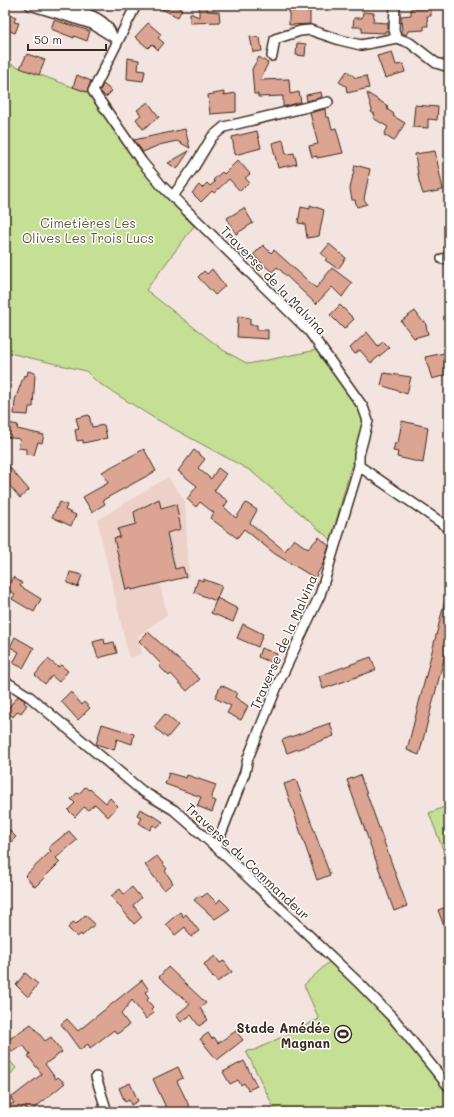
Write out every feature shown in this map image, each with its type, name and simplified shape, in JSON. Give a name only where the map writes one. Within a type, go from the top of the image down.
[{"type":"street","points":[[30,5],[92,24],[115,38]]},
{"type":"street","points":[[56,5],[87,14],[103,22],[109,27],[115,38]]},
{"type":"street","name":"Traverse de la Malvina","points":[[136,5],[115,38],[93,91],[142,162],[173,196],[309,330],[356,396],[363,407],[368,421],[359,455],[359,466],[320,594],[278,684],[248,758],[245,772],[216,847]]},
{"type":"street","points":[[395,5],[394,30],[397,38]]},
{"type":"street","points":[[272,56],[275,39],[300,31],[318,31],[340,40],[361,45],[397,38],[410,43],[436,63],[449,67]]},
{"type":"street","points":[[173,196],[194,167],[212,136],[224,127],[328,102]]},
{"type":"street","points":[[359,466],[449,528]]},
{"type":"street","name":"Traverse du Commandeur","points":[[5,681],[30,697],[142,791],[174,810],[216,847],[390,1014],[449,1087]]},
{"type":"street","points":[[96,1077],[107,1112]]},
{"type":"shaded area","points":[[168,477],[185,501],[189,576],[160,584],[167,615],[138,636],[142,654],[129,658],[97,520]]},
{"type":"green space","name":"Cimetières Les Olives Les Trois Lucs","points":[[5,62],[89,93],[169,200],[194,226],[146,290],[223,350],[248,364],[317,350],[361,406],[363,423],[331,540],[251,471],[154,418],[97,382],[86,371],[5,352]]},
{"type":"green space","points":[[449,805],[449,854],[445,855],[429,813]]},
{"type":"green space","name":"Stade Amédée Magnan","points":[[330,961],[363,992],[434,1074],[449,1095],[449,1112],[276,1112],[246,1051],[255,1050],[319,1019],[304,985]]},
{"type":"green space","points":[[5,1055],[16,1068],[5,1081]]},
{"type":"building","points":[[153,5],[181,5],[179,8],[182,9],[178,17]]},
{"type":"building","points":[[199,5],[207,5],[207,11],[219,12],[220,22],[190,23],[190,13],[199,17]]},
{"type":"building","points":[[431,7],[431,16],[427,16],[428,26],[424,26],[424,30],[408,31],[406,35],[402,33],[401,16],[411,15],[411,8]]},
{"type":"building","points":[[289,11],[310,11],[310,24],[289,25]]},
{"type":"building","points":[[363,12],[374,13],[373,22],[388,23],[388,31],[385,31],[385,33],[362,32],[362,27],[353,27],[354,18],[362,18]]},
{"type":"building","points":[[5,13],[16,17],[14,22],[19,23],[15,33],[5,29]]},
{"type":"building","points":[[54,20],[90,31],[87,41],[74,36],[74,38],[51,29]]},
{"type":"building","points":[[148,23],[161,34],[158,38],[164,43],[158,50],[152,44],[148,48],[135,37]]},
{"type":"building","points":[[250,36],[260,38],[262,51],[253,52]]},
{"type":"building","points":[[297,43],[306,44],[305,56],[296,55]]},
{"type":"building","points":[[392,52],[396,65],[403,64],[405,72],[385,78],[377,56]]},
{"type":"building","points":[[27,54],[45,60],[39,75],[20,68]]},
{"type":"building","points":[[259,57],[268,63],[260,80],[289,79],[290,94],[299,92],[301,102],[283,107],[283,96],[258,97],[258,94],[254,94],[252,69]]},
{"type":"building","points":[[128,58],[139,60],[138,70],[145,71],[143,81],[127,79]]},
{"type":"building","points":[[347,71],[356,78],[366,76],[369,88],[347,93],[346,86],[339,82]]},
{"type":"building","points":[[77,75],[91,81],[87,92],[73,87]]},
{"type":"building","points":[[103,84],[112,91],[106,97],[100,91]]},
{"type":"building","points":[[224,92],[224,95],[236,93],[236,112],[210,114],[208,95]]},
{"type":"building","points":[[321,92],[322,97],[307,101],[306,95]]},
{"type":"building","points":[[367,93],[388,106],[387,109],[394,114],[393,116],[405,123],[394,141],[384,135],[388,127],[373,118],[375,114],[371,112],[372,110]]},
{"type":"building","points":[[148,102],[159,117],[143,129],[136,119],[141,115],[137,110]]},
{"type":"building","points":[[415,105],[438,107],[437,120],[428,119],[428,128],[413,127]]},
{"type":"building","points":[[325,109],[326,118],[329,117],[332,129],[336,128],[343,153],[317,158],[317,156],[312,157],[309,146],[318,144],[310,113]]},
{"type":"building","points":[[185,129],[190,148],[177,141],[159,145],[143,152],[134,140]]},
{"type":"building","points":[[257,131],[261,148],[235,155],[232,137]]},
{"type":"building","points":[[283,140],[286,154],[294,153],[297,164],[278,168],[272,143]]},
{"type":"building","points":[[189,151],[177,169],[168,163]]},
{"type":"building","points":[[435,151],[443,190],[423,194],[419,181],[415,154]]},
{"type":"building","points":[[238,160],[250,174],[245,178],[249,182],[240,191],[229,179],[214,193],[212,191],[201,202],[192,193],[199,185],[202,188],[207,183],[210,186],[215,182],[213,180],[222,172],[224,174]]},
{"type":"building","points":[[355,165],[370,169],[364,199],[367,204],[357,207],[355,200],[352,200],[350,189]]},
{"type":"building","points":[[310,205],[324,210],[319,236],[307,238],[305,224],[298,223],[301,207],[310,209]]},
{"type":"building","points":[[244,208],[253,223],[236,234],[227,218]]},
{"type":"building","points":[[329,244],[346,258],[338,269],[325,260],[327,258],[321,254]]},
{"type":"building","points":[[263,245],[271,253],[274,250],[316,288],[332,268],[352,283],[342,297],[332,287],[316,304],[277,267],[272,272],[253,255]]},
{"type":"building","points":[[212,269],[225,286],[215,295],[198,277],[204,271],[207,274]]},
{"type":"building","points":[[340,305],[354,319],[344,329],[330,315]]},
{"type":"building","points":[[415,311],[423,322],[425,321],[428,334],[414,338],[401,321]]},
{"type":"building","points":[[238,316],[250,318],[250,325],[257,325],[257,330],[268,330],[268,339],[237,337]]},
{"type":"building","points":[[367,332],[378,346],[383,342],[389,348],[371,363],[360,350],[355,354],[350,348]]},
{"type":"building","points":[[449,352],[449,374],[432,379],[425,357]]},
{"type":"building","points":[[28,371],[35,373],[33,407],[29,407],[28,415],[14,414],[15,400],[24,375],[27,376]]},
{"type":"building","points":[[384,373],[411,377],[407,394],[381,385]]},
{"type":"building","points":[[89,415],[92,427],[104,425],[107,438],[83,443],[83,440],[77,441],[75,430],[79,429],[76,418]]},
{"type":"building","points":[[402,421],[428,427],[423,463],[397,457],[398,452],[393,451],[395,443],[398,443]]},
{"type":"building","points":[[8,423],[18,425],[17,429],[44,435],[42,443],[38,442],[34,455],[26,454],[26,449],[18,448],[20,439],[6,437]]},
{"type":"building","points":[[144,449],[156,471],[103,500],[105,504],[92,512],[83,497],[108,483],[102,472]]},
{"type":"building","points":[[194,450],[205,459],[198,468],[211,479],[218,468],[226,474],[214,491],[228,501],[224,507],[236,518],[246,503],[257,510],[250,523],[285,551],[294,539],[308,549],[319,537],[329,546],[323,564],[315,578],[275,554],[244,529],[237,538],[210,518],[214,513],[200,502],[196,507],[187,499],[197,486],[178,471]]},
{"type":"building","points":[[5,462],[29,490],[20,498],[5,480]]},
{"type":"building","points":[[159,499],[161,508],[176,504],[181,529],[167,533],[175,569],[183,567],[186,577],[132,590],[131,588],[126,590],[114,538],[120,537],[118,529],[136,524],[134,512]]},
{"type":"building","points":[[60,502],[67,505],[65,510],[76,515],[71,526],[52,517]]},
{"type":"building","points":[[70,572],[82,575],[78,587],[67,583]]},
{"type":"building","points":[[13,577],[22,583],[20,586],[41,599],[34,612],[12,599],[15,594],[6,589]]},
{"type":"building","points":[[198,579],[203,581],[203,579],[222,586],[216,601],[194,592]]},
{"type":"building","points":[[446,596],[449,596],[449,640],[419,755],[407,750]]},
{"type":"building","points":[[217,598],[238,609],[233,622],[211,613]]},
{"type":"building","points":[[243,624],[263,634],[258,647],[237,638]]},
{"type":"building","points":[[148,632],[200,679],[187,691],[171,674],[169,676],[159,666],[161,664],[139,641]]},
{"type":"building","points":[[15,637],[34,648],[23,668],[13,663],[19,652],[10,647]]},
{"type":"building","points":[[104,639],[105,644],[114,642],[117,653],[98,658],[93,642]]},
{"type":"building","points":[[261,648],[277,654],[273,663],[258,657]]},
{"type":"building","points":[[371,657],[376,670],[323,689],[319,676]]},
{"type":"building","points":[[48,659],[58,667],[61,665],[68,671],[59,682],[52,676],[45,684],[35,675]]},
{"type":"building","points":[[221,685],[237,693],[235,697],[248,706],[241,720],[227,713],[231,706],[215,698]]},
{"type":"building","points":[[69,693],[72,693],[82,705],[84,702],[90,708],[78,720],[61,701]]},
{"type":"building","points":[[18,696],[25,701],[24,703],[27,705],[21,713],[18,711],[13,717],[6,711]]},
{"type":"building","points":[[165,714],[178,725],[167,738],[154,727]]},
{"type":"building","points":[[330,723],[334,736],[287,753],[282,740]]},
{"type":"building","points":[[102,724],[134,734],[132,744],[117,739],[114,750],[96,744]]},
{"type":"building","points":[[169,773],[186,778],[187,775],[216,785],[211,799],[216,801],[212,812],[197,806],[201,797],[165,784]]},
{"type":"building","points":[[360,775],[407,906],[394,911],[347,780]]},
{"type":"building","points":[[296,780],[330,875],[317,880],[284,784]]},
{"type":"building","points":[[85,787],[89,790],[90,789],[106,803],[110,798],[118,806],[108,817],[95,804],[88,810],[84,807],[75,817],[68,810],[75,803],[71,799],[77,793],[79,794]]},
{"type":"building","points":[[140,809],[163,822],[157,827],[153,825],[150,830],[139,823],[142,818],[137,815]]},
{"type":"building","points":[[5,826],[16,837],[5,848]]},
{"type":"building","points":[[69,831],[77,840],[56,858],[60,862],[35,887],[25,876],[51,851],[48,848]]},
{"type":"building","points":[[157,856],[167,869],[165,871],[173,883],[164,890],[145,865]]},
{"type":"building","points":[[132,887],[141,898],[133,905],[142,917],[134,924],[111,896],[120,889],[124,894]]},
{"type":"building","points":[[207,893],[217,903],[220,899],[230,909],[215,919],[194,900],[200,895],[202,897]]},
{"type":"building","points":[[449,906],[449,937],[448,937],[438,910]]},
{"type":"building","points":[[180,912],[183,917],[186,914],[199,931],[191,937],[185,927],[175,935],[166,924]]},
{"type":"building","points":[[85,915],[95,924],[82,936],[81,934],[77,937],[68,928],[73,922],[76,924]]},
{"type":"building","points":[[215,956],[220,963],[224,961],[232,972],[217,982],[204,964]]},
{"type":"building","points":[[168,967],[206,1003],[200,1008],[208,1020],[199,1026],[191,1015],[181,1022],[176,1015],[190,1004],[159,977]]},
{"type":"building","points":[[25,973],[38,984],[28,997],[16,985]]},
{"type":"building","points":[[142,980],[149,990],[145,992],[149,998],[147,1000],[153,1007],[151,1009],[154,1013],[146,1019],[132,1000],[121,1014],[129,1025],[117,1034],[114,1030],[90,1048],[88,1044],[80,1050],[61,1024],[67,1019],[78,1031]]},
{"type":"building","points":[[31,1024],[45,1041],[51,1037],[62,1052],[45,1064],[56,1079],[58,1077],[65,1083],[30,1112],[24,1106],[16,1112],[5,1112],[5,1107],[14,1103],[11,1098],[42,1074],[28,1056],[30,1054],[23,1045],[12,1052],[5,1042]]},
{"type":"building","points":[[236,1031],[243,1040],[217,1060],[200,1039],[208,1033],[212,1039],[214,1037],[218,1043]]},
{"type":"building","points":[[244,1061],[257,1086],[248,1090],[244,1083],[241,1085],[238,1080],[230,1084],[223,1072]]},
{"type":"building","points":[[178,1067],[183,1078],[177,1081],[192,1112],[168,1112],[153,1079]]},
{"type":"building","points":[[130,1083],[138,1101],[131,1105],[129,1100],[125,1102],[119,1088]]},
{"type":"place","name":"Stade Amédée Magnan","points":[[343,1034]]}]
